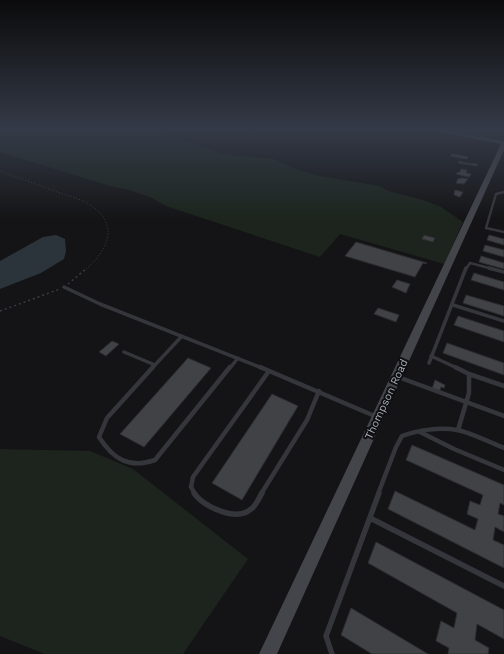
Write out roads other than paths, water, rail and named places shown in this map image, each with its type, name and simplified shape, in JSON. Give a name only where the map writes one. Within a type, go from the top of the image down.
[{"type":"main road","name":"Thompson Road","points":[[268,654],[497,160]]},
{"type":"lane","points":[[504,192],[496,194],[486,228],[504,232]]},
{"type":"lane","points":[[429,363],[470,262],[504,272]]},
{"type":"lane","points":[[64,287],[100,304],[319,391],[377,417]]},
{"type":"lane","points":[[453,305],[504,321]]},
{"type":"lane","points":[[182,336],[107,418],[103,426],[99,436],[108,450],[121,460],[132,464],[142,464],[155,460],[238,358]]},
{"type":"lane","points":[[124,352],[155,365]]},
{"type":"lane","points":[[431,356],[469,374],[504,386]]},
{"type":"lane","points":[[269,371],[193,477],[191,487],[195,495],[202,502],[231,514],[242,514],[252,509],[307,420],[319,391]]},
{"type":"lane","points":[[458,430],[469,393],[469,374]]},
{"type":"lane","points":[[396,376],[504,416]]},
{"type":"lane","points":[[332,654],[326,636],[396,447],[402,436],[410,432],[418,431],[458,430],[504,448]]},
{"type":"lane","points":[[418,431],[454,449],[504,470]]},
{"type":"lane","points":[[370,518],[504,586]]}]
